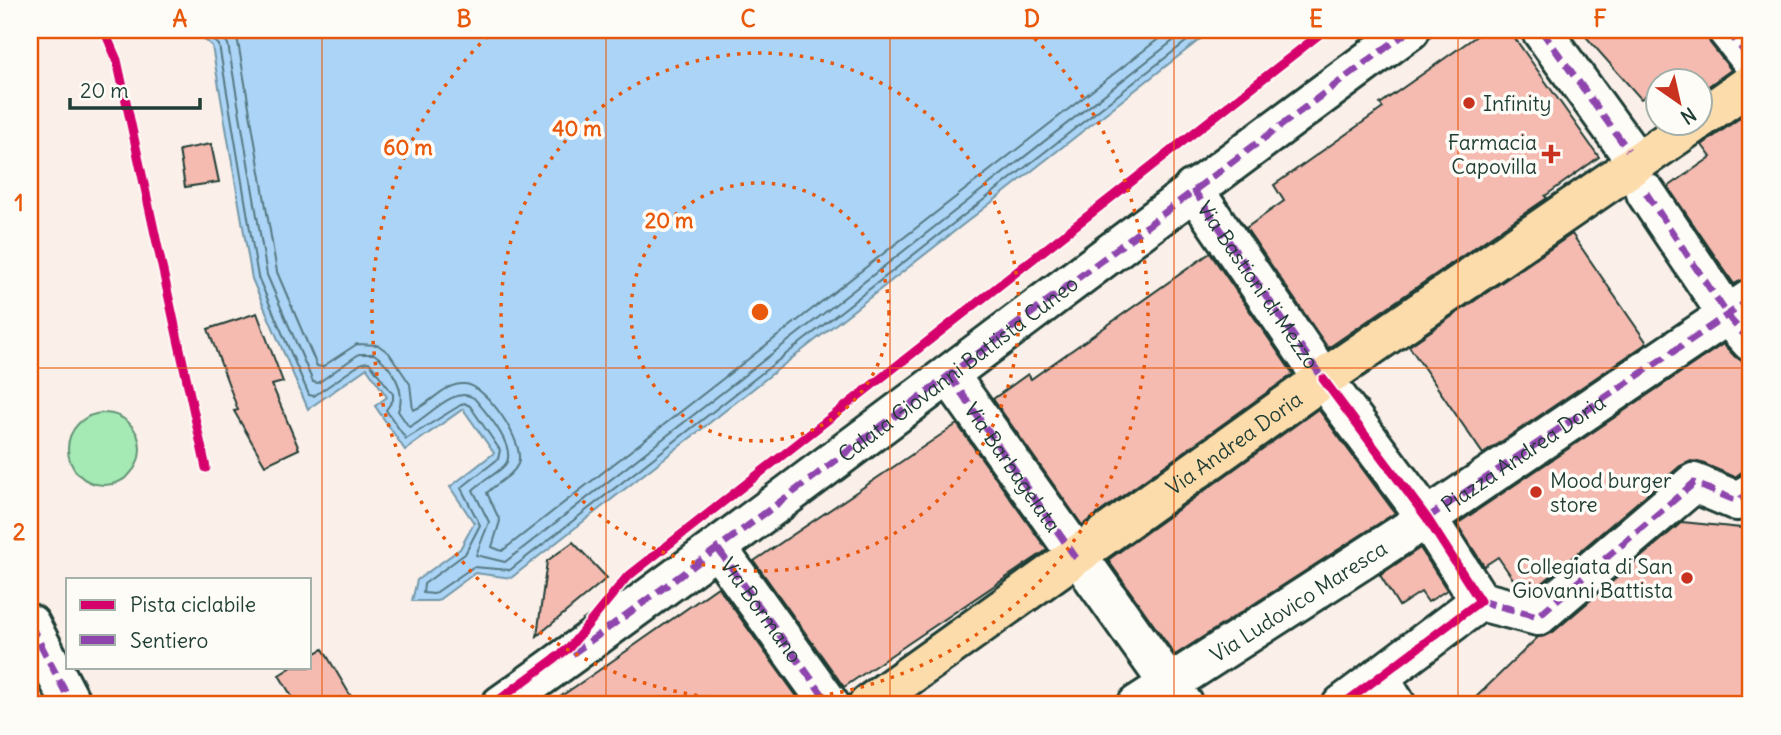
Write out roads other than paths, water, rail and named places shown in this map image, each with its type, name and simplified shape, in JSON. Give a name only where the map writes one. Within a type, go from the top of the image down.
[{"type":"main road","points":[[1714,109],[1751,83]]},
{"type":"main road","name":"Via Andrea Doria","points":[[868,705],[1323,379],[1637,169],[1678,136]]},
{"type":"street","name":"Calata Giovanni Battista Cuneo","points":[[501,705],[718,549],[1193,190],[1410,30]]},
{"type":"street","name":"Piazza Andrea Doria","points":[[1323,379],[1427,518],[1740,316],[1541,30]]},
{"type":"street","points":[[1727,30],[1751,60]]},
{"type":"street","name":"Via Bastioni di Mezzo","points":[[1193,190],[1323,379]]},
{"type":"street","name":"Via Barbagelata","points":[[949,375],[1076,558],[1177,696]]},
{"type":"street","points":[[1427,518],[1480,601],[1538,616],[1694,483],[1734,492]]},
{"type":"street","name":"Via Ludovico Maresca","points":[[1137,705],[1177,696],[1427,518]]},
{"type":"street","name":"Via Bormano","points":[[718,549],[830,705]]},
{"type":"street","points":[[1342,705],[1387,691],[1480,601]]},
{"type":"street","points":[[30,624],[72,705]]},
{"type":"water","points":[[193,30],[1212,30],[511,578],[475,573],[437,601],[412,601],[417,580],[460,549],[474,523],[450,487],[494,453],[463,409],[405,450],[375,406],[387,397],[367,368],[308,409],[252,279],[212,46]]},
{"type":"place","name":"Infinity","points":[[1469,103]]},
{"type":"place","name":"Farmacia Capovilla","points":[[1551,154]]},
{"type":"place","name":"Mood burger store","points":[[1536,492]]},
{"type":"place","name":"Collegiata di San Giovanni Battista","points":[[1687,578]]}]
